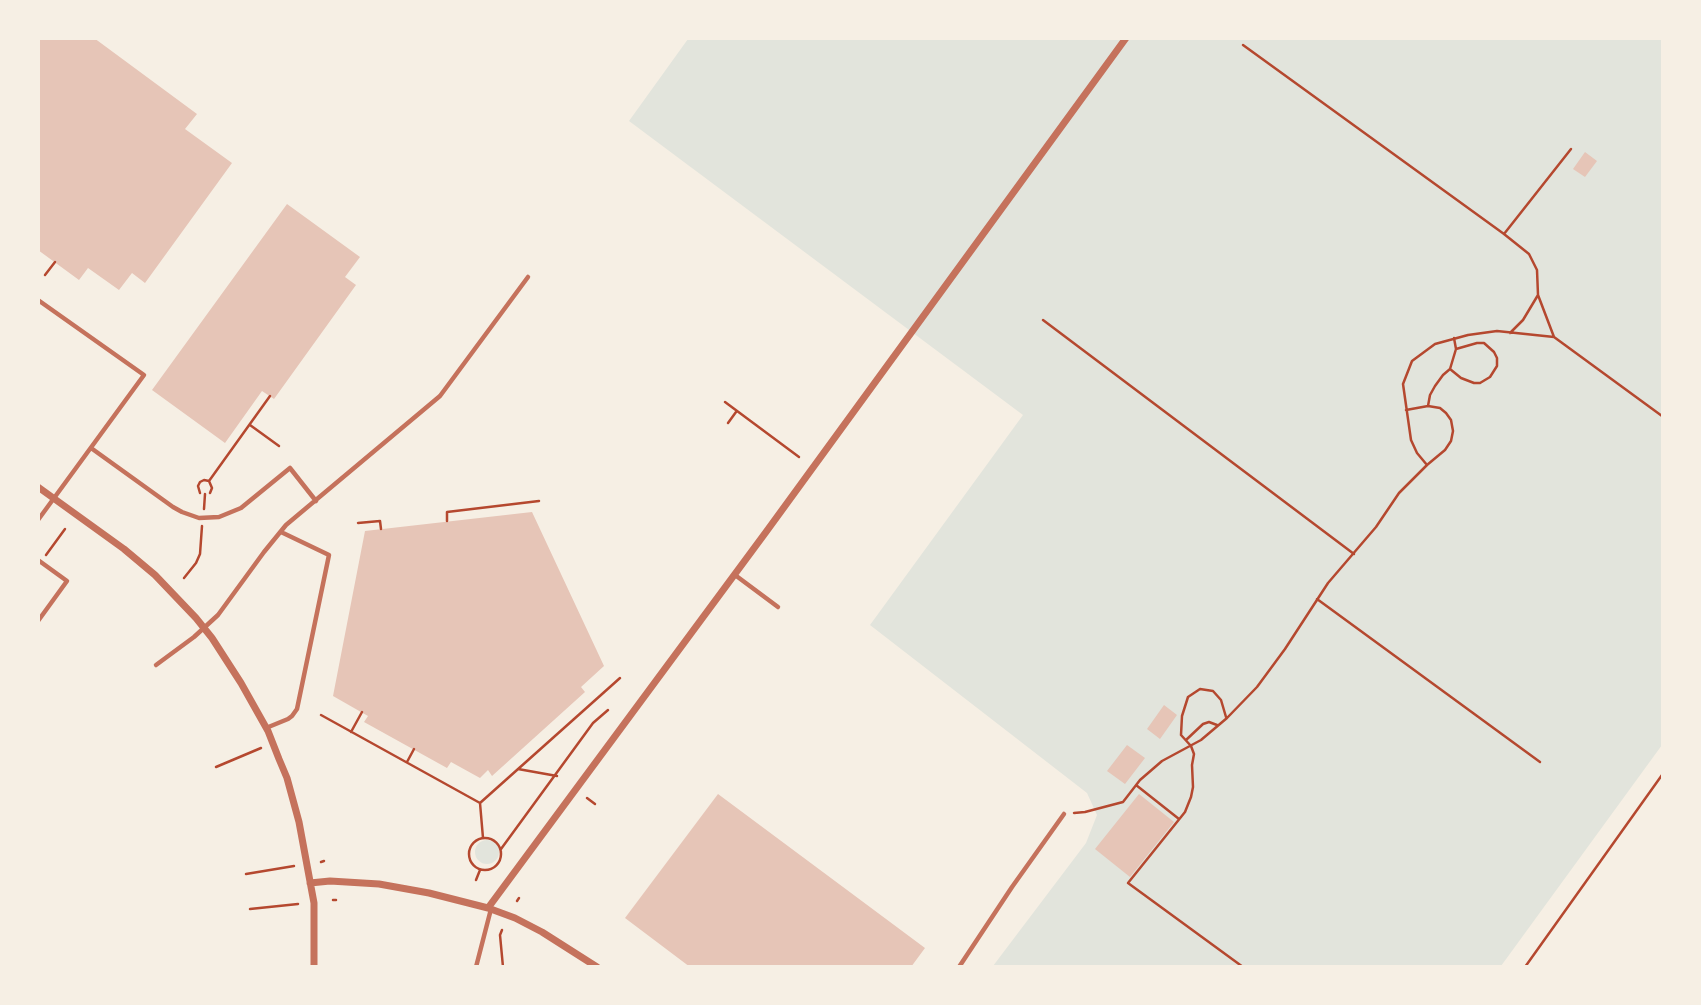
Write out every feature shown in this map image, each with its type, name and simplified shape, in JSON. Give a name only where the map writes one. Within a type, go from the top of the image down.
[{"type":"street","points":[[490,909],[1126,38]]},
{"type":"street","points":[[38,487],[124,549],[155,575],[205,628],[227,659],[266,728],[286,778],[299,822],[314,903],[314,967]]},
{"type":"street","points":[[310,883],[330,881],[390,886],[490,909],[542,932],[597,967]]},
{"type":"lane","points":[[156,665],[218,615],[281,532],[440,396],[528,277]]},
{"type":"lane","points":[[38,300],[144,375],[38,520]]},
{"type":"lane","points":[[91,448],[173,507],[190,516],[219,517],[241,508],[290,468],[316,500]]},
{"type":"lane","points":[[266,728],[288,719],[297,709],[328,555],[281,532]]},
{"type":"lane","points":[[38,621],[67,581],[40,561]]},
{"type":"lane","points":[[735,575],[778,607]]},
{"type":"lane","points":[[959,967],[1064,814]]},
{"type":"lane","points":[[476,967],[490,909]]},
{"type":"path","points":[[1243,45],[1529,254],[1537,270],[1538,295],[1554,337]]},
{"type":"path","points":[[1504,234],[1571,149]]},
{"type":"path","points":[[45,275],[55,262]]},
{"type":"path","points":[[1510,333],[1523,320],[1538,295]]},
{"type":"path","points":[[1043,320],[1354,554]]},
{"type":"path","points":[[1427,465],[1411,440],[1403,384],[1412,361],[1435,344],[1454,338],[1497,331],[1554,337],[1662,415]]},
{"type":"path","points":[[1474,334],[1474,344]]},
{"type":"path","points":[[1428,407],[1435,386],[1450,369],[1456,349],[1454,338]]},
{"type":"path","points":[[1450,369],[1461,378],[1479,383],[1490,377],[1497,366],[1494,352],[1483,343],[1456,349]]},
{"type":"path","points":[[209,481],[270,396]]},
{"type":"path","points":[[726,402],[799,457]]},
{"type":"path","points":[[1064,814],[1085,812],[1123,802],[1140,780],[1163,761],[1201,740],[1227,719],[1257,687],[1328,583],[1376,527],[1399,493],[1445,450],[1451,441],[1451,419],[1440,408],[1406,410]]},
{"type":"path","points":[[728,423],[737,411]]},
{"type":"path","points":[[250,425],[279,446]]},
{"type":"path","points":[[200,493],[200,482],[209,481]]},
{"type":"path","points":[[209,481],[212,488],[210,493]]},
{"type":"path","points":[[184,578],[200,554],[205,494]]},
{"type":"path","points":[[447,522],[447,512],[540,501]]},
{"type":"path","points":[[358,523],[380,521],[381,529]]},
{"type":"path","points":[[40,561],[65,529]]},
{"type":"path","points":[[1317,599],[1540,762]]},
{"type":"path","points":[[480,803],[620,678]]},
{"type":"path","points":[[1227,719],[1221,700],[1213,691],[1200,689],[1188,697],[1182,716],[1181,735],[1194,754],[1191,797],[1185,812],[1128,883],[1243,967]]},
{"type":"path","points":[[501,849],[593,723],[608,710]]},
{"type":"path","points":[[351,732],[362,712]]},
{"type":"path","points":[[321,715],[480,803]]},
{"type":"path","points":[[1186,740],[1203,723],[1209,722],[1218,726]]},
{"type":"path","points":[[216,767],[261,748]]},
{"type":"path","points":[[407,762],[414,749]]},
{"type":"path","points":[[518,769],[556,776]]},
{"type":"path","points":[[1525,967],[1662,775]]},
{"type":"path","points":[[1136,785],[1179,819]]},
{"type":"path","points":[[587,798],[595,804]]},
{"type":"path","points":[[480,803],[483,838]]},
{"type":"path","points":[[483,838],[493,839],[501,849],[502,857],[496,866],[486,871],[471,863],[469,852],[474,843],[483,838]]},
{"type":"path","points":[[246,874],[295,866]]},
{"type":"path","points":[[476,880],[480,870]]},
{"type":"path","points":[[250,909],[298,904]]},
{"type":"path","points":[[502,930],[500,935],[503,967]]},
{"type":"shaded area","points":[[688,39],[1662,39],[1662,745],[1501,966],[993,966],[1086,843],[1097,815],[1087,793],[870,625],[1023,415],[629,121]]},
{"type":"shaded area","points":[[487,840],[498,847],[499,852],[492,863],[487,864],[476,857],[475,852],[482,841]]},
{"type":"building","points":[[38,38],[94,38],[197,114],[185,129],[232,163],[145,283],[132,273],[119,290],[88,268],[79,280],[38,250]]},
{"type":"building","points":[[1585,152],[1597,161],[1585,177],[1573,169]]},
{"type":"building","points":[[287,204],[360,257],[345,277],[356,285],[274,399],[262,391],[225,443],[152,390]]},
{"type":"building","points":[[532,512],[604,666],[581,687],[585,692],[492,776],[488,770],[480,778],[451,762],[447,768],[364,722],[368,716],[333,696],[365,531]]},
{"type":"building","points":[[1164,705],[1177,715],[1160,739],[1147,729]]},
{"type":"building","points":[[1127,745],[1145,758],[1125,784],[1107,771]]},
{"type":"building","points":[[718,794],[925,948],[911,967],[690,967],[625,918]]},
{"type":"building","points":[[1139,794],[1174,822],[1130,877],[1095,849]]}]
